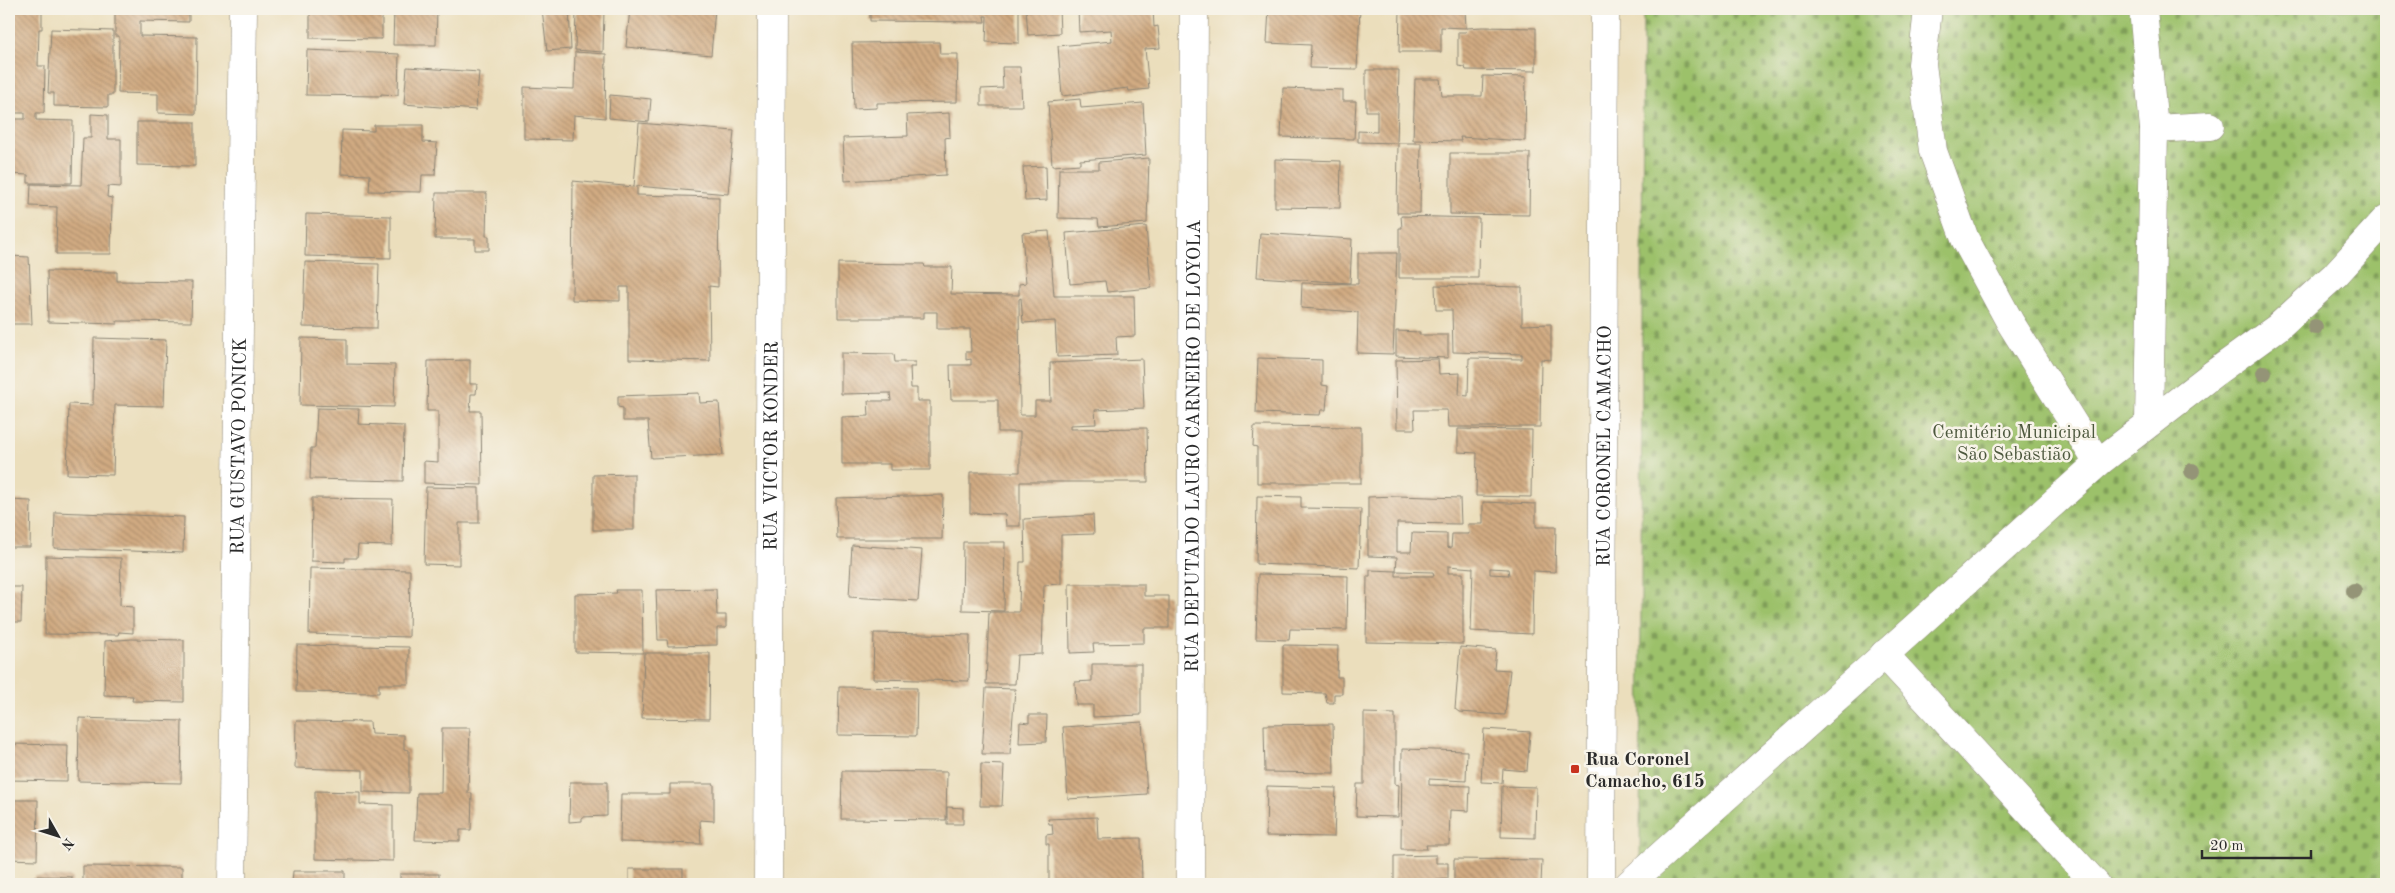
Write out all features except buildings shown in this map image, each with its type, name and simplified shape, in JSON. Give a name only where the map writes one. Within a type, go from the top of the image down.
[{"type":"street","name":"RUA GUSTAVO PONICK","points":[[232,884],[243,9]]},
{"type":"street","name":"RUA VICTOR KONDER","points":[[768,884],[772,9]]},
{"type":"street","name":"RUA DEPUTADO LAURO CARNEIRO DE LOYOLA","points":[[1190,884],[1194,9]]},
{"type":"street","name":"RUA CORONEL CAMACHO","points":[[1601,884],[1606,9]]},
{"type":"street","points":[[1928,9],[1922,64],[1933,150],[1965,239],[2010,322],[2098,463]]},
{"type":"street","points":[[2144,9],[2154,129],[2149,423]]},
{"type":"street","points":[[2154,129],[2210,126]]},
{"type":"street","points":[[1629,884],[2098,463],[2278,327],[2335,274],[2386,219]]},
{"type":"street","points":[[1884,654],[2096,884]]},
{"type":"green space","name":"Cemitério Municipal São Sebastião","points":[[1643,9],[2386,9],[2386,884],[1640,884]]},
{"type":"place","name":"Rua Coronel Camacho, 615","points":[[1575,769]]}]
